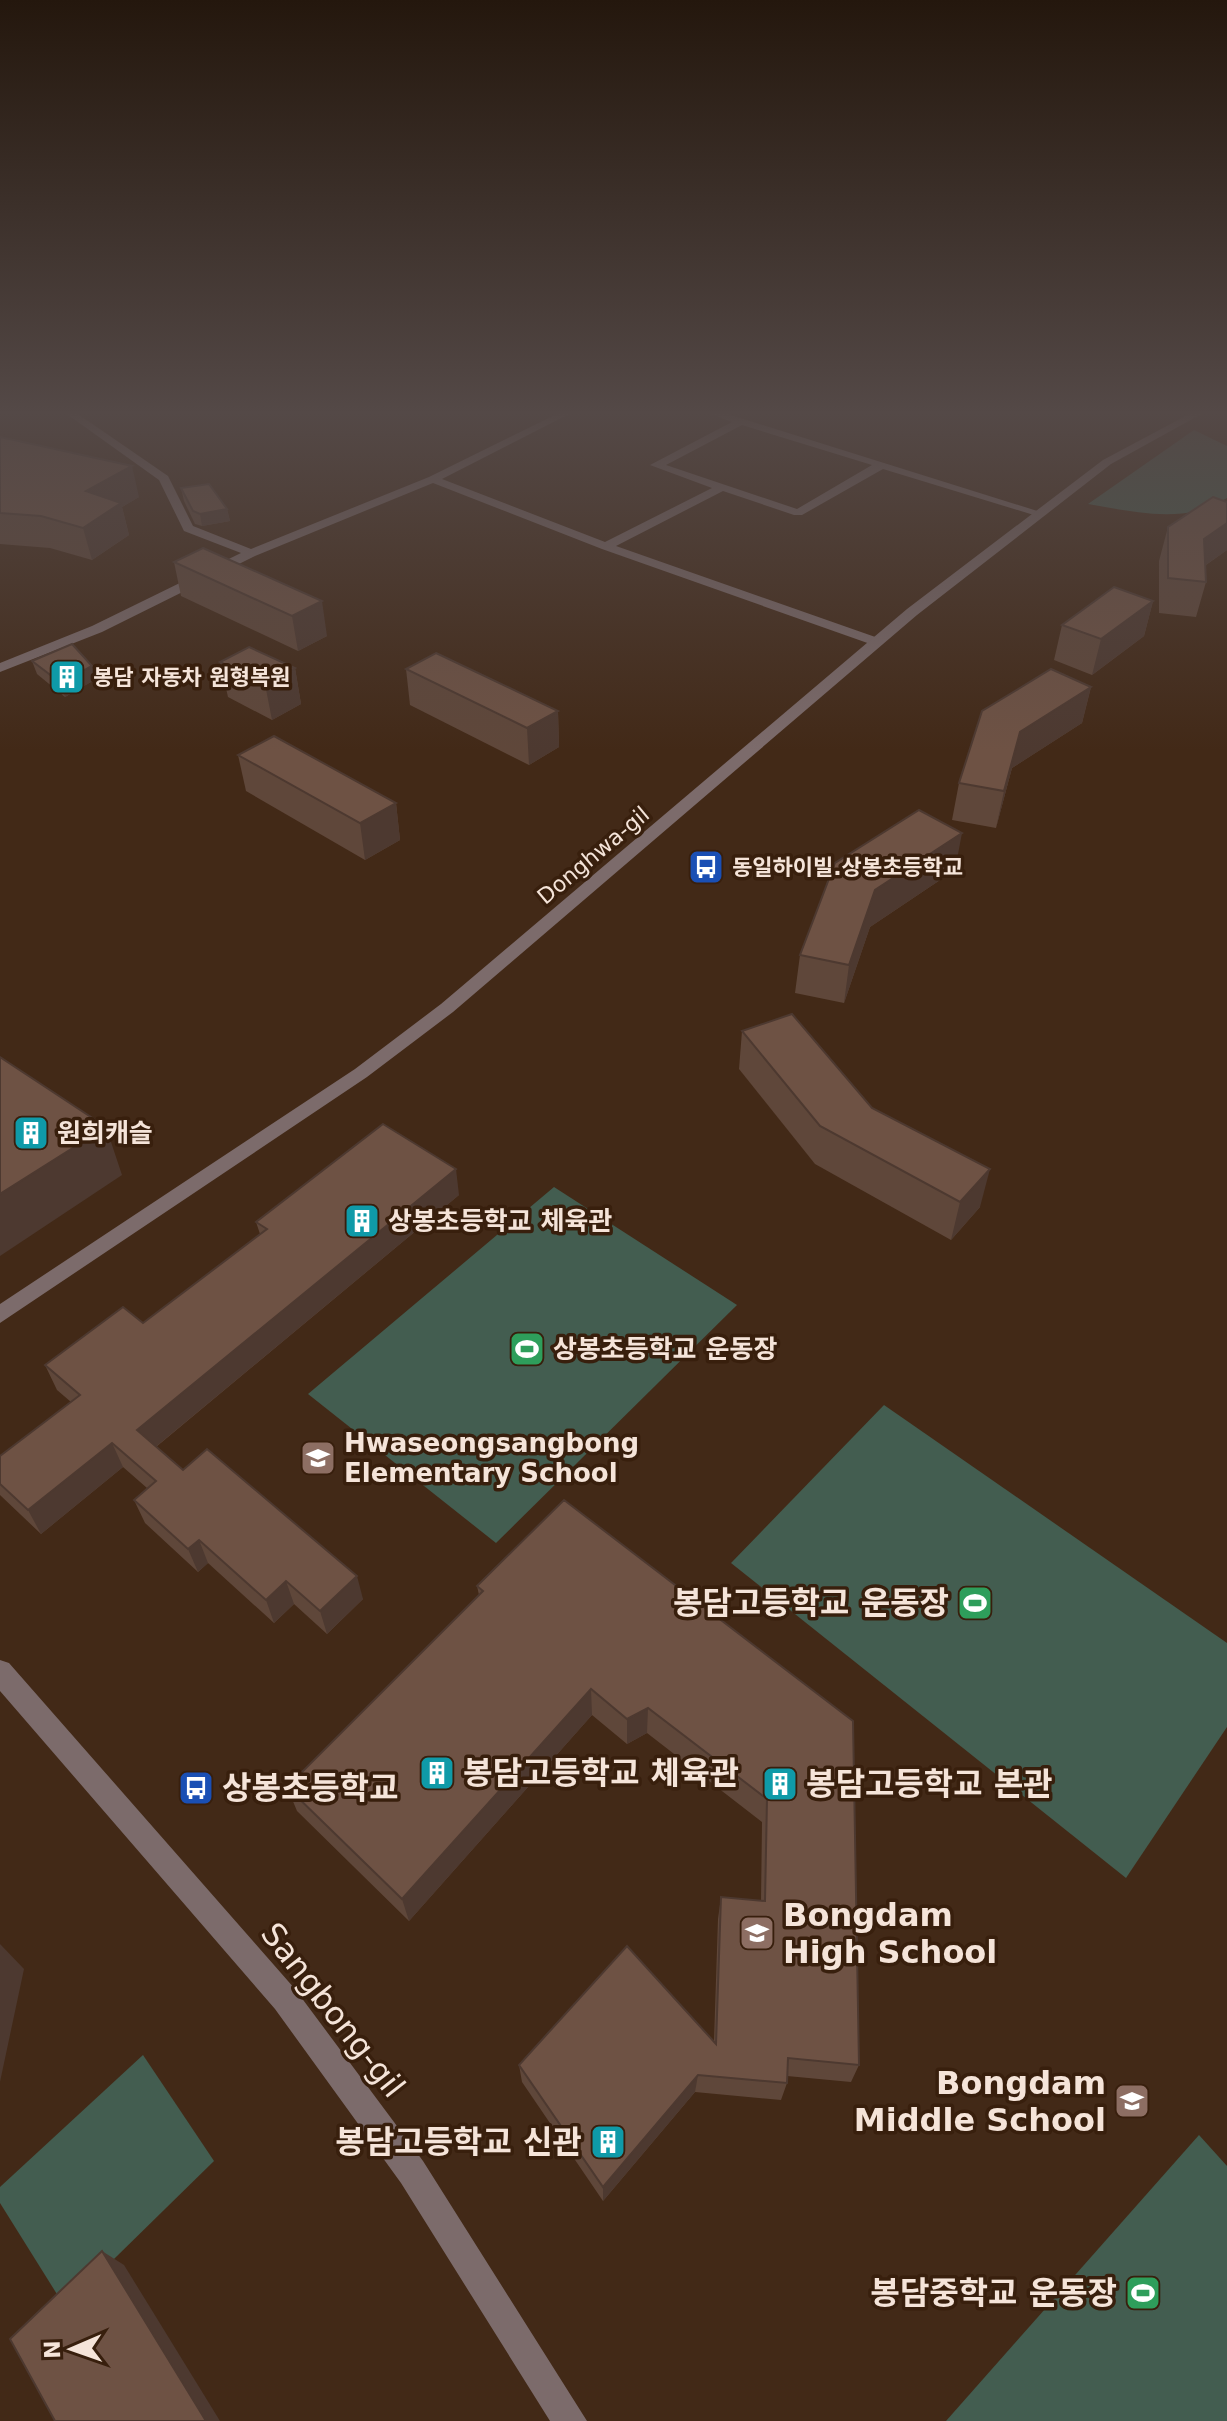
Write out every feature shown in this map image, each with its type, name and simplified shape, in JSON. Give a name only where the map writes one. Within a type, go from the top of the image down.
[{"type":"street","points":[[187,525],[251,553]]},
{"type":"street","points":[[0,668],[97,629],[251,553],[320,525]]},
{"type":"street","points":[[552,525],[876,642]]},
{"type":"street","points":[[606,546],[648,525]]},
{"type":"street","name":"Donghwa-gil","points":[[0,1315],[361,1073],[447,1008],[876,642],[1027,525]]},
{"type":"street","name":"Sangbong-gil","points":[[0,1672],[285,1999],[412,2172],[570,2421]]},
{"type":"green space","name":"상봉초등학교 운동장","points":[[554,1187],[737,1305],[496,1543],[308,1394]]},
{"type":"green space","name":"봉담고등학교 운동장","points":[[884,1405],[1227,1643],[1227,1727],[1126,1878],[731,1563]]},
{"type":"green space","points":[[143,2055],[214,2161],[65,2307],[0,2203],[0,2187]]},
{"type":"green space","name":"봉담중학교 운동장","points":[[1199,2135],[1227,2166],[1227,2421],[946,2421]]},
{"type":"building","points":[[1224,525],[1204,539],[1206,582],[1168,578],[1168,527]]},
{"type":"building","points":[[203,548],[322,601],[292,616],[174,562]]},
{"type":"building","points":[[1114,587],[1153,601],[1101,639],[1062,625]]},
{"type":"building","points":[[72,644],[92,666],[61,683],[32,661]]},
{"type":"building","points":[[249,647],[295,668],[265,684],[220,662]]},
{"type":"building","points":[[436,653],[558,711],[527,728],[406,669]]},
{"type":"building","points":[[1051,669],[1091,687],[1020,732],[1004,791],[959,783],[982,711]]},
{"type":"building","points":[[274,736],[396,803],[360,823],[238,755]]},
{"type":"building","points":[[919,810],[962,833],[875,890],[849,965],[800,955],[835,863]]},
{"type":"building","points":[[792,1014],[872,1108],[990,1169],[960,1202],[820,1126],[742,1031]]},
{"type":"building","points":[[0,1057],[106,1127],[0,1194]]},
{"type":"building","points":[[383,1124],[456,1169],[137,1430],[183,1470],[207,1449],[357,1576],[320,1611],[286,1581],[266,1600],[199,1540],[188,1549],[134,1500],[156,1481],[112,1443],[28,1510],[0,1484],[0,1456],[80,1395],[45,1365],[123,1307],[143,1323],[267,1229],[256,1222]]},
{"type":"building","points":[[564,1500],[853,1721],[859,2065],[788,2058],[787,2083],[698,2075],[603,2187],[519,2065],[627,1946],[716,2044],[721,1897],[765,1901],[767,1799],[648,1708],[627,1719],[591,1689],[402,1899],[287,1787],[483,1591],[477,1586]]},
{"type":"building","points":[[102,2251],[206,2421],[55,2421],[10,2339]]},
{"type":"place","name":"봉담 자동차 원형복원","points":[[67,677]]},
{"type":"place","name":"동일하이빌.상봉초등학교","points":[[706,867]]},
{"type":"place","name":"원희캐슬","points":[[31,1133]]},
{"type":"place","name":"상봉초등학교 체육관","points":[[362,1221]]},
{"type":"place","name":"상봉초등학교 운동장","points":[[527,1349]]},
{"type":"place","name":"Hwaseongsangbong Elementary School","points":[[318,1458]]},
{"type":"place","name":"봉담고등학교 운동장","points":[[975,1603]]},
{"type":"place","name":"봉담고등학교 체육관","points":[[437,1773]]},
{"type":"place","name":"봉담고등학교 본관","points":[[780,1784]]},
{"type":"place","name":"상봉초등학교","points":[[196,1788]]},
{"type":"place","name":"Bongdam High School","points":[[757,1933]]},
{"type":"place","name":"Bongdam Middle School","points":[[1132,2101]]},
{"type":"place","name":"봉담고등학교 신관","points":[[608,2142]]},
{"type":"place","name":"봉담중학교 운동장","points":[[1143,2293]]}]
